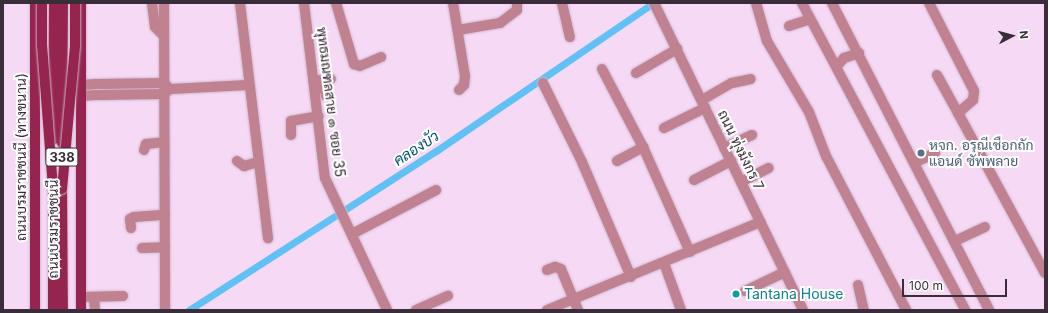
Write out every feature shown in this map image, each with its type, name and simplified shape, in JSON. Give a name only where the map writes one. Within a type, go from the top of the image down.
[{"type":"main road","name":"ถนนบรมราชชนนี (ทางขนาน)","points":[[35,3],[35,310]]},
{"type":"main road","points":[[42,3],[42,45],[57,189]]},
{"type":"main road","name":"ถนนบรมราชชนนี","points":[[49,3],[49,310]]},
{"type":"main road","name":"338","points":[[54,3],[57,189],[63,310]]},
{"type":"main road","name":"338","points":[[53,310],[63,3]]},
{"type":"main road","name":"ถนนบรมราชชนนี","points":[[67,3],[68,310]]},
{"type":"main road","points":[[57,189],[75,45],[75,3]]},
{"type":"main road","name":"338","points":[[81,3],[81,310]]},
{"type":"street","points":[[152,3],[155,27],[164,36]]},
{"type":"street","points":[[164,3],[166,89],[164,142],[165,310]]},
{"type":"street","points":[[240,3],[248,84],[268,238]]},
{"type":"street","name":"พุทธมณฑลสาย ๑ ซอย 35","points":[[304,3],[319,116],[325,178],[387,310]]},
{"type":"street","points":[[336,3],[354,64],[360,66],[381,57]]},
{"type":"street","points":[[453,3],[465,76],[464,85],[459,90]]},
{"type":"street","points":[[458,30],[500,23],[517,10],[517,3]]},
{"type":"street","points":[[562,3],[570,37]]},
{"type":"street","name":"ถนน ทุ่งมังกร 7","points":[[654,3],[803,310]]},
{"type":"street","points":[[756,3],[767,41],[809,112],[826,156],[906,310]]},
{"type":"street","points":[[802,3],[837,66],[964,310]]},
{"type":"street","points":[[832,3],[916,162],[989,310]]},
{"type":"street","points":[[929,3],[974,91],[973,100],[958,113]]},
{"type":"street","points":[[790,26],[810,19]]},
{"type":"street","points":[[636,72],[677,49]]},
{"type":"street","points":[[837,66],[844,58],[858,53]]},
{"type":"street","points":[[602,69],[643,147],[690,252]]},
{"type":"street","points":[[937,75],[1045,273]]},
{"type":"street","points":[[315,85],[331,79]]},
{"type":"street","points":[[664,128],[704,104],[732,83],[751,79]]},
{"type":"street","points":[[543,83],[582,162],[632,277]]},
{"type":"street","points":[[81,85],[97,84],[166,89]]},
{"type":"street","points":[[81,96],[248,84]]},
{"type":"street","points":[[315,85],[325,88],[326,96]]},
{"type":"street","points":[[291,135],[291,121],[319,116]]},
{"type":"street","points":[[724,148],[752,135]]},
{"type":"street","points":[[144,150],[146,144],[164,142]]},
{"type":"street","points":[[617,161],[643,147]]},
{"type":"street","points":[[916,162],[935,153]]},
{"type":"street","points":[[238,161],[244,166],[258,162]]},
{"type":"street","points":[[694,180],[731,161]]},
{"type":"street","points":[[741,182],[769,168]]},
{"type":"street","points":[[352,234],[436,190]]},
{"type":"street","points":[[131,228],[130,219],[134,217],[165,215]]},
{"type":"street","points":[[547,310],[632,277],[761,222]]},
{"type":"street","points":[[955,241],[985,227]]},
{"type":"street","points":[[142,248],[165,247]]},
{"type":"street","points":[[664,263],[681,310]]},
{"type":"street","points":[[547,270],[556,267],[561,269],[578,310]]},
{"type":"street","points":[[745,291],[785,272]]},
{"type":"street","points":[[858,285],[864,310]]},
{"type":"street","points":[[81,297],[123,296]]},
{"type":"street","points":[[416,310],[448,296]]},
{"type":"street","points":[[94,297],[95,310]]},
{"type":"waterway","name":"คลองบัว","points":[[189,310],[436,151],[653,3]]},
{"type":"place","name":"หจก. อรุณีเชือกถัก แอนด์ ซัพพลาย","points":[[921,153]]},
{"type":"place","name":"Tantana House","points":[[736,294]]}]
